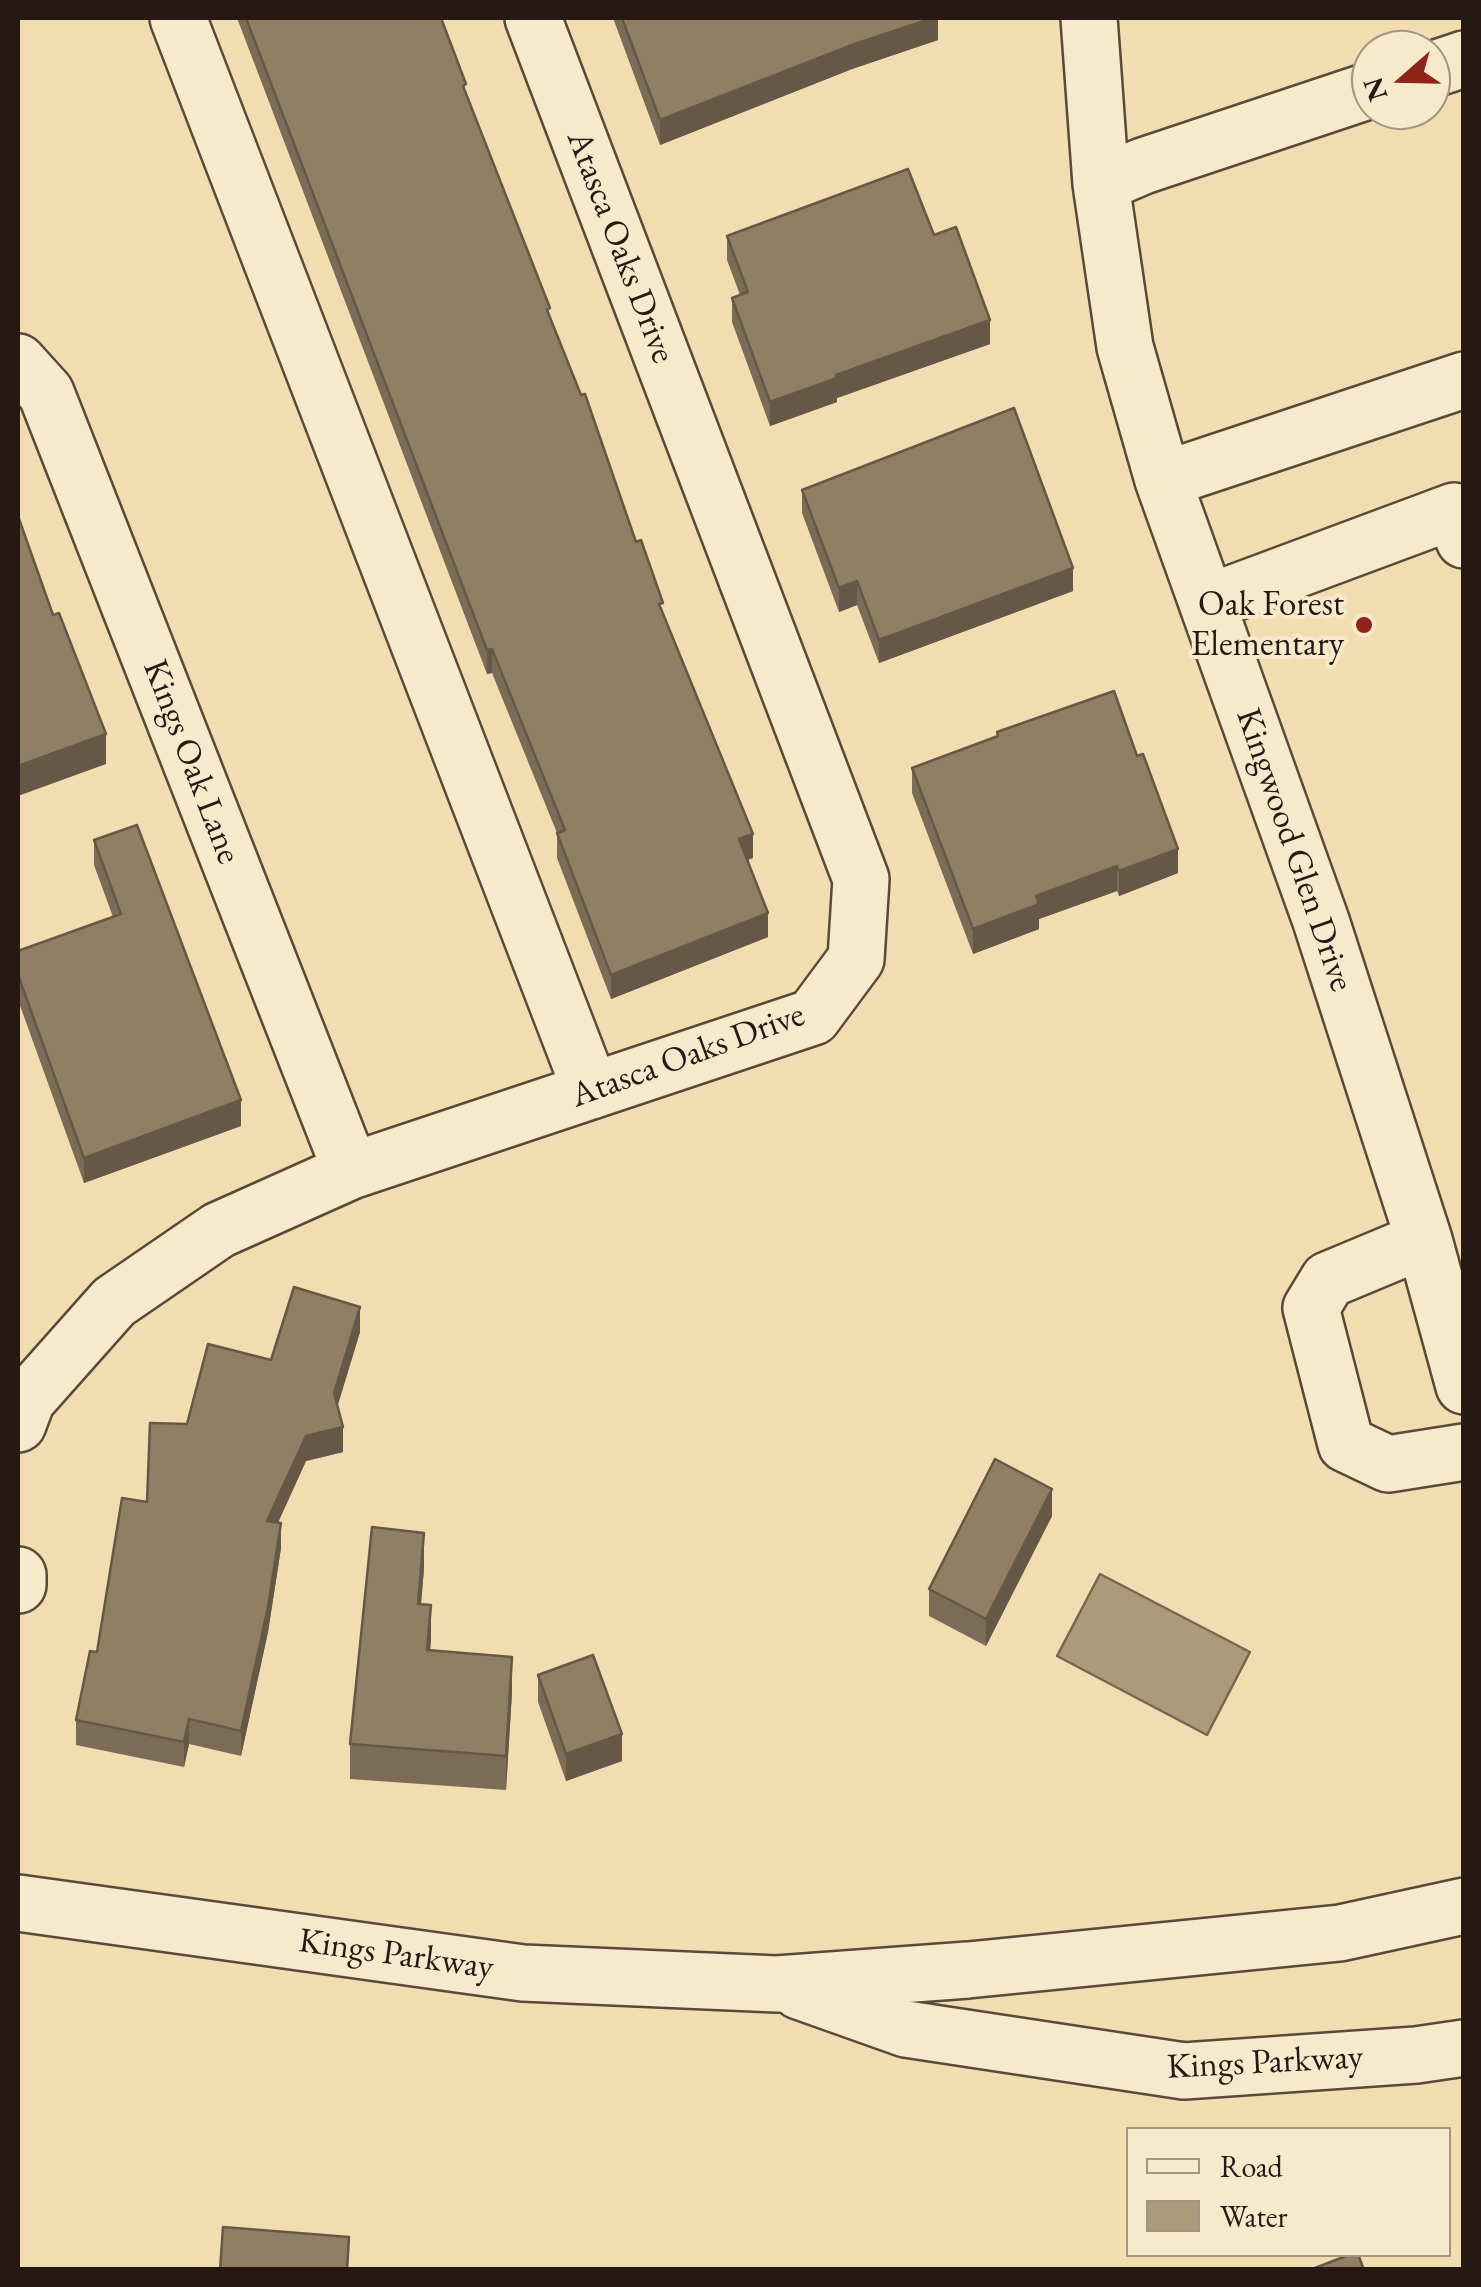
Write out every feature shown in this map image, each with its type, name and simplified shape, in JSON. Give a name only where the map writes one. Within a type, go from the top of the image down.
[{"type":"street","points":[[178,18],[590,1092]]},
{"type":"street","name":"Atasca Oaks Drive","points":[[18,1424],[27,1400],[114,1302],[220,1230],[350,1171],[813,1017],[856,959],[862,879],[533,18]]},
{"type":"street","name":"Kingwood Glen Drive","points":[[1090,18],[1101,184],[1125,347],[1163,480],[1321,921],[1424,1240],[1464,1386]]},
{"type":"street","points":[[1101,184],[1142,166],[1351,97]]},
{"type":"street","name":"Kings Oak Lane","points":[[18,362],[46,393],[350,1171]]},
{"type":"street","points":[[1163,480],[1464,380]]},
{"type":"street","points":[[1207,604],[1454,511],[1464,540]]},
{"type":"street","points":[[1424,1240],[1328,1280],[1311,1308],[1346,1444],[1388,1464],[1464,1452]]},
{"type":"street","points":[[18,1576],[18,1586]]},
{"type":"street","name":"Kings Parkway","points":[[18,1903],[523,1973],[777,1984],[987,1968],[1340,1933],[1464,1906]]},
{"type":"street","name":"Kings Parkway","points":[[777,1984],[906,2029],[1184,2071],[1416,2055],[1464,2048]]},
{"type":"water","points":[[1100,1574],[1250,1652],[1207,1735],[1057,1656]]},
{"type":"building","points":[[246,18],[441,18],[466,84],[463,86],[550,308],[547,310],[581,395],[585,394],[636,542],[641,540],[663,603],[659,604],[753,834],[739,839],[768,913],[611,975],[557,833],[565,830],[492,649],[487,650]]},
{"type":"building","points":[[622,18],[933,18],[852,45],[660,120]]},
{"type":"building","points":[[908,169],[934,235],[956,227],[990,320],[770,402],[732,298],[748,292],[727,236]]},
{"type":"building","points":[[1014,408],[1073,568],[879,640],[857,581],[839,588],[802,490]]},
{"type":"building","points":[[18,516],[53,615],[59,613],[106,734],[18,766]]},
{"type":"building","points":[[1114,691],[1137,756],[1143,754],[1178,849],[1119,871],[1117,866],[1036,896],[1039,904],[973,929],[912,768],[998,736],[997,732]]},
{"type":"building","points":[[137,825],[241,1100],[84,1158],[18,975],[18,951],[121,914],[94,840]]},
{"type":"building","points":[[294,1287],[360,1307],[334,1393],[343,1427],[306,1436],[267,1521],[281,1523],[268,1607],[241,1731],[189,1719],[184,1742],[76,1720],[90,1651],[97,1652],[122,1498],[147,1502],[150,1423],[187,1424],[208,1344],[271,1360]]},
{"type":"building","points":[[995,1459],[1052,1489],[986,1619],[929,1589]]},
{"type":"building","points":[[372,1527],[424,1533],[418,1604],[431,1605],[427,1650],[512,1657],[506,1756],[350,1744]]},
{"type":"building","points":[[593,1655],[622,1734],[566,1754],[538,1675]]},
{"type":"building","points":[[223,2227],[349,2237],[347,2270],[220,2270]]},
{"type":"building","points":[[1343,2257],[1359,2257],[1364,2270],[1310,2270]]},
{"type":"place","name":"Oak Forest Elementary","points":[[1364,625]]}]
